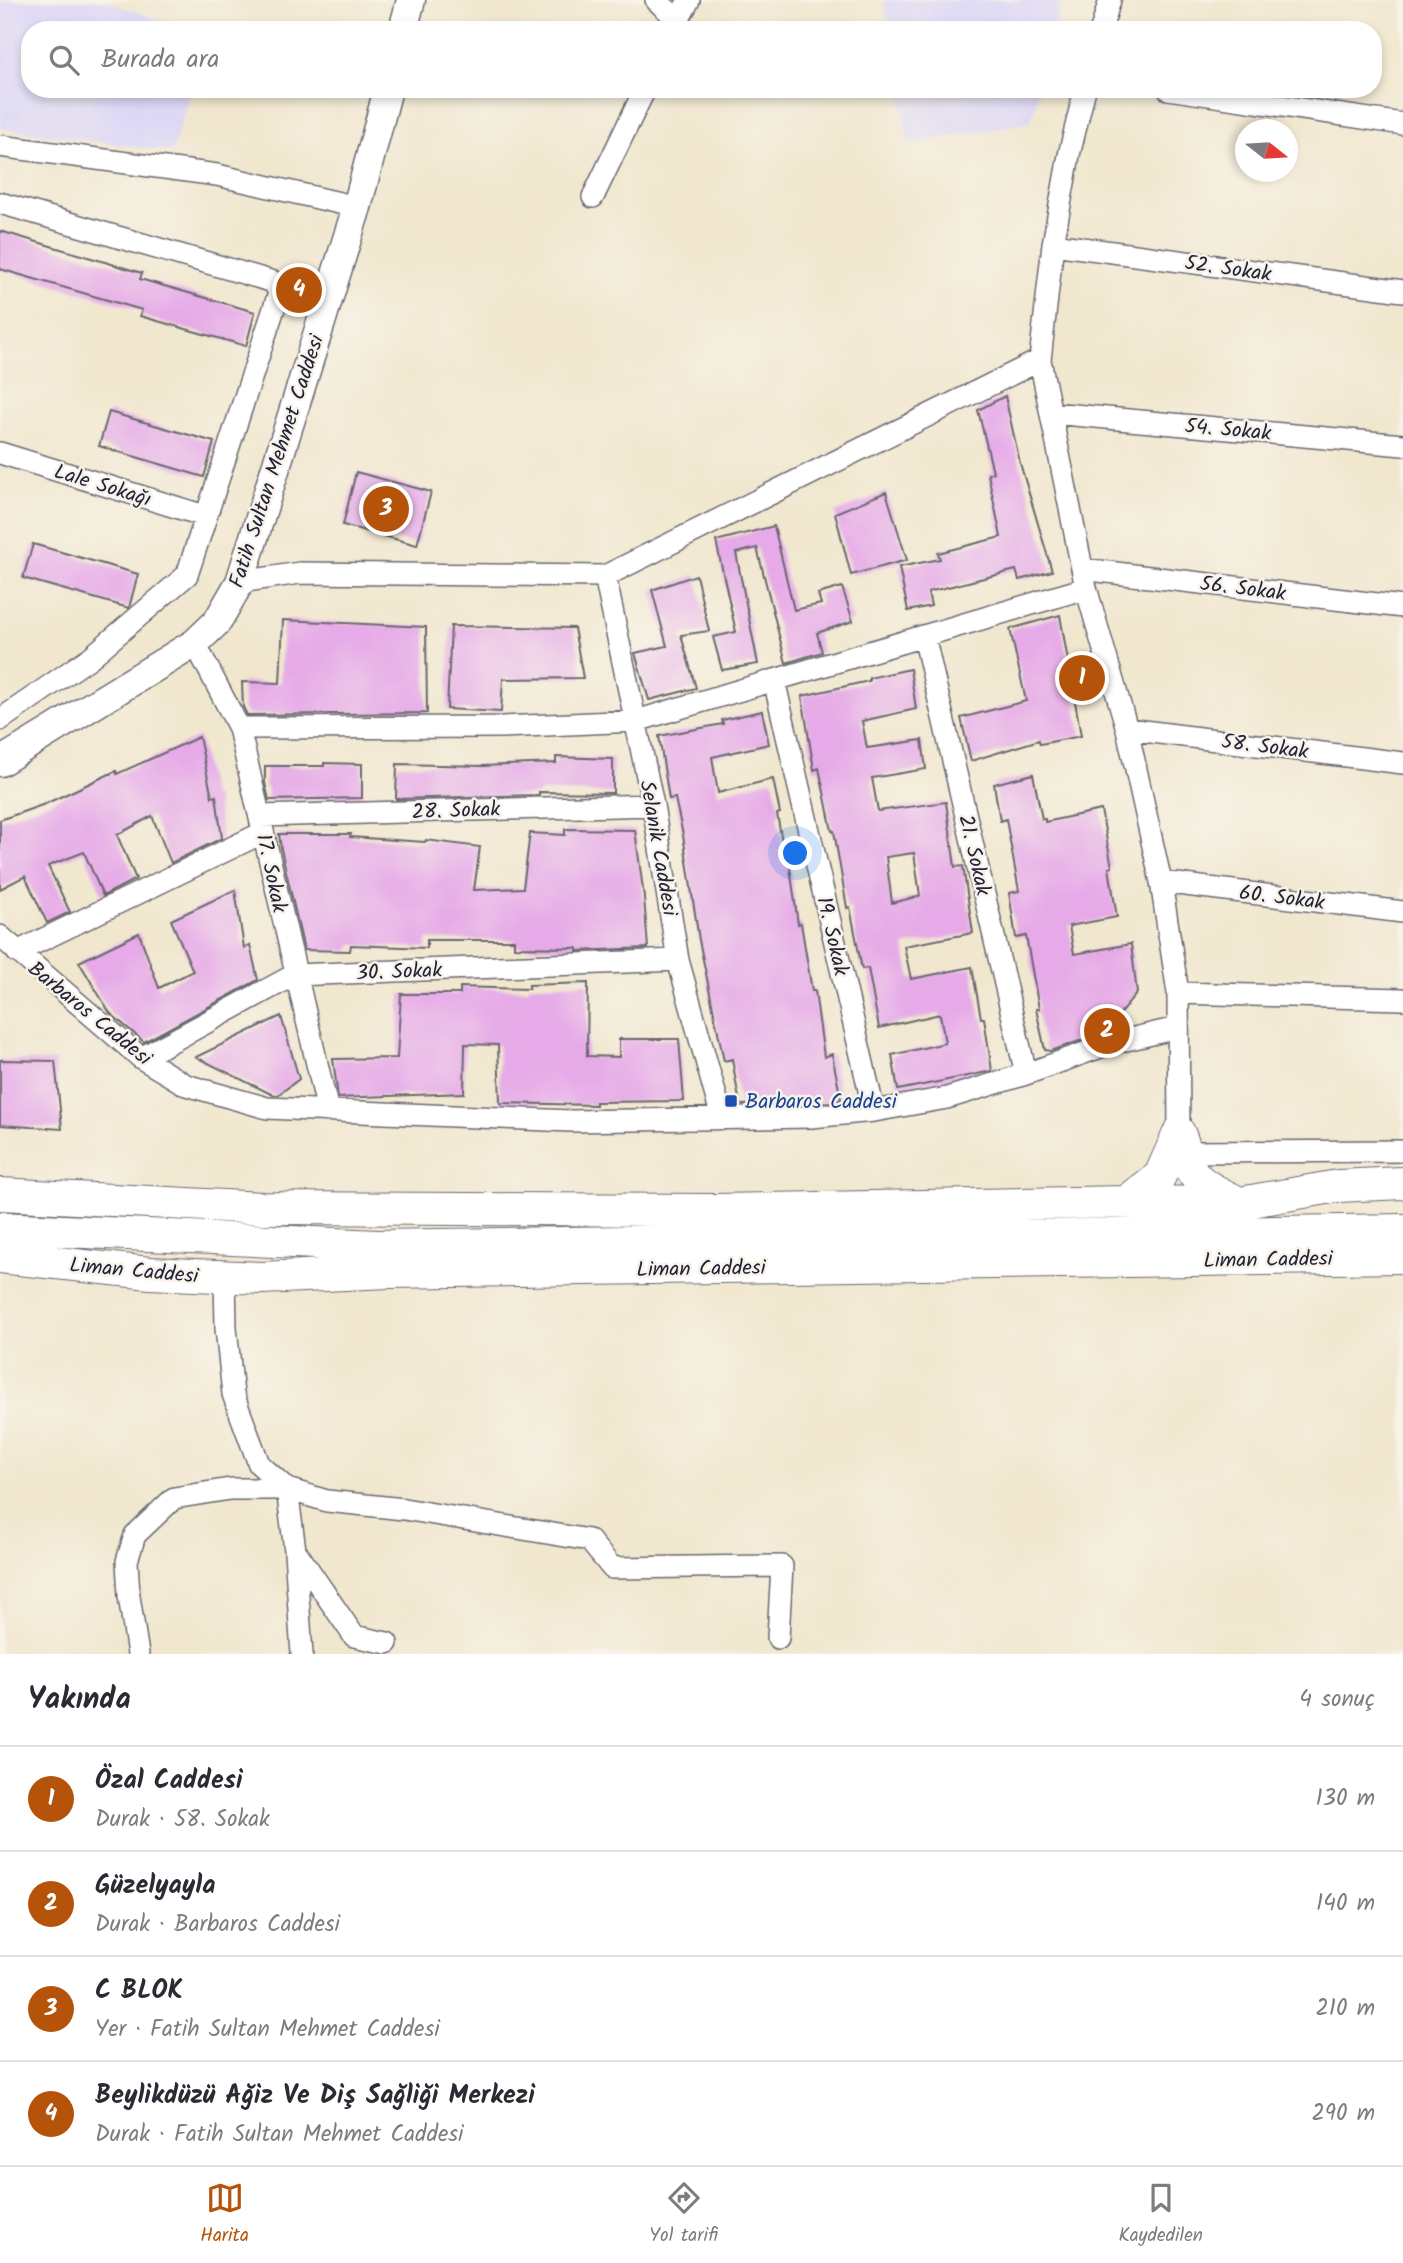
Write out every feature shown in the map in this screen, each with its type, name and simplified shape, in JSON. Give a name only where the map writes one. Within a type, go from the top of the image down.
[{"type":"highway","points":[[1126,1202],[1160,1176],[1183,1142]]},
{"type":"highway","points":[[1183,1142],[1189,1167],[1200,1181],[1240,1203],[1338,1186],[1403,1183]]},
{"type":"highway","points":[[0,1194],[262,1208],[715,1210],[1126,1202],[1403,1201]]},
{"type":"highway","name":"Liman Caddesi","points":[[0,1228],[377,1246],[1403,1230]]},
{"type":"highway","name":"Liman Caddesi","points":[[0,1257],[150,1273],[261,1278],[388,1272],[1403,1257]]},
{"type":"highway","points":[[0,1273],[65,1278],[150,1273]]},
{"type":"main road","points":[[405,21],[411,0]]},
{"type":"main road","name":"Fatih Sultan Mehmet Caddesi","points":[[0,762],[195,643],[217,622],[240,582],[357,207],[386,98]]},
{"type":"street","points":[[656,0],[673,21]]},
{"type":"street","points":[[678,21],[689,0]]},
{"type":"street","points":[[1104,21],[1110,0]]},
{"type":"street","points":[[593,197],[641,98]]},
{"type":"street","points":[[1083,98],[1069,155],[1053,244],[1040,360],[1084,579],[1127,729],[1161,882],[1178,993],[1177,1028],[1183,1142],[1403,1151]]},
{"type":"street","points":[[1228,98],[1403,124]]},
{"type":"street","points":[[0,146],[217,175],[357,207]]},
{"type":"street","points":[[0,202],[274,282],[279,293],[187,575],[91,657],[0,720]]},
{"type":"street","name":"52. Sokak","points":[[1053,244],[1403,291]]},
{"type":"street","points":[[240,582],[300,573],[605,576],[1040,360]]},
{"type":"street","name":"54. Sokak","points":[[1052,413],[1403,445]]},
{"type":"street","name":"Lale Sokağı","points":[[0,453],[205,516]]},
{"type":"street","name":"Selanik Caddesi","points":[[605,576],[653,805],[678,960],[722,1118]]},
{"type":"street","points":[[239,728],[502,727],[636,721],[924,636],[1084,579]]},
{"type":"street","name":"56. Sokak","points":[[1084,579],[1403,607]]},
{"type":"street","name":"21. Sokak","points":[[924,636],[1026,1074]]},
{"type":"street","name":"17. Sokak","points":[[195,643],[239,728],[294,975],[328,1111]]},
{"type":"street","name":"19. Sokak","points":[[774,680],[874,1111]]},
{"type":"street","name":"58. Sokak","points":[[1127,729],[1403,763]]},
{"type":"street","name":"28. Sokak","points":[[17,953],[261,824],[653,805]]},
{"type":"street","name":"60. Sokak","points":[[1161,882],[1403,912]]},
{"type":"street","name":"Barbaros Caddesi","points":[[0,936],[141,1058],[186,1085],[267,1108],[571,1121],[811,1117],[874,1111],[947,1098],[1110,1044],[1177,1028]]},
{"type":"street","name":"30. Sokak","points":[[141,1058],[294,975],[678,960]]},
{"type":"street","points":[[1178,993],[1403,999]]},
{"type":"street","points":[[225,1276],[226,1328],[233,1394],[259,1464],[287,1489],[295,1550],[302,1654]]},
{"type":"street","points":[[138,1654],[129,1597],[127,1561],[135,1535],[174,1498],[230,1489],[287,1489],[327,1501],[404,1509],[589,1540],[612,1569],[782,1566],[778,1638]]},
{"type":"street","points":[[295,1550],[354,1636],[387,1643]]},
{"type":"shaded area","points":[[0,0],[102,0],[164,21],[21,21],[21,98],[188,98],[172,152],[0,128]]},
{"type":"shaded area","points":[[884,0],[1062,0],[1056,21],[888,21]]},
{"type":"shaded area","points":[[901,98],[1037,98],[1031,122],[909,144]]},
{"type":"building","points":[[0,231],[142,273],[140,279],[255,312],[246,346],[140,316],[142,310],[0,269]]},
{"type":"building","points":[[1005,396],[1020,463],[1052,571],[1019,580],[1016,570],[928,592],[931,606],[908,611],[899,567],[940,559],[938,553],[1001,537],[988,474],[993,472],[978,410]]},
{"type":"building","points":[[109,412],[214,442],[204,477],[99,446]]},
{"type":"building","points":[[356,472],[431,492],[417,545],[343,525]]},
{"type":"building","points":[[886,492],[907,560],[851,575],[835,513]]},
{"type":"building","points":[[774,526],[794,610],[821,604],[818,594],[842,587],[853,621],[817,633],[822,652],[786,663],[757,548],[736,553],[758,664],[722,670],[713,637],[736,632],[716,541]]},
{"type":"building","points":[[33,544],[138,574],[129,608],[23,578]]},
{"type":"building","points":[[696,575],[709,631],[681,635],[696,688],[649,700],[635,653],[667,646],[652,590]]},
{"type":"building","points":[[1060,615],[1081,736],[1040,744],[1039,740],[971,761],[961,718],[1026,701],[1010,629]]},
{"type":"building","points":[[283,620],[426,627],[427,713],[247,715],[243,707],[242,682],[280,683]]},
{"type":"building","points":[[451,626],[574,628],[583,678],[503,679],[501,712],[447,709]]},
{"type":"building","points":[[910,669],[916,709],[862,721],[867,748],[922,740],[926,769],[872,778],[878,811],[946,802],[955,867],[963,866],[973,933],[904,946],[911,979],[972,967],[981,1018],[984,1018],[992,1071],[898,1090],[892,1055],[945,1043],[940,1014],[879,1028],[868,968],[862,969],[850,907],[847,908],[834,831],[819,768],[814,770],[802,696],[869,681],[869,678]],"holes":[[[914,853],[920,896],[892,903],[886,857]]]},
{"type":"building","points":[[762,711],[769,744],[712,757],[718,793],[773,779],[784,853],[788,853],[798,924],[801,923],[812,991],[815,991],[824,1057],[832,1054],[841,1100],[740,1105],[732,1059],[724,1061],[699,940],[675,798],[669,799],[659,736],[723,724],[722,720]]},
{"type":"building","points":[[199,737],[212,797],[216,796],[222,838],[171,863],[152,816],[117,835],[136,879],[103,896],[84,852],[48,866],[70,912],[47,923],[25,876],[0,889],[0,820],[45,804],[116,771],[117,774]]},
{"type":"building","points":[[556,757],[613,759],[613,793],[539,792],[539,795],[396,799],[397,764],[483,766],[556,763]]},
{"type":"building","points":[[324,763],[362,764],[362,798],[269,800],[265,766],[324,766]]},
{"type":"building","points":[[1033,774],[1042,819],[1045,819],[1045,822],[1101,810],[1112,867],[1109,868],[1117,917],[1069,926],[1074,954],[1131,944],[1137,993],[1118,1016],[1086,1027],[1088,1038],[1051,1051],[1045,1050],[1036,1009],[1039,1009],[1026,936],[1016,938],[1009,893],[1019,891],[1006,819],[1000,821],[994,784]]},
{"type":"building","points":[[565,829],[635,830],[648,948],[577,951],[577,948],[514,947],[514,940],[427,940],[427,948],[351,945],[350,951],[304,950],[279,834],[351,834],[350,837],[426,840],[480,847],[474,890],[523,888],[530,833],[565,835]]},
{"type":"building","points":[[235,890],[244,948],[250,945],[258,980],[144,1042],[110,1013],[79,962],[139,933],[159,988],[193,971],[171,920]]},
{"type":"building","points":[[588,983],[587,1056],[619,1057],[619,1039],[679,1039],[684,1101],[596,1102],[596,1105],[500,1103],[498,1045],[465,1044],[464,1093],[338,1098],[333,1059],[397,1058],[401,994],[460,994],[460,987],[529,989],[529,985]]},
{"type":"building","points":[[281,1016],[299,1079],[278,1095],[273,1095],[196,1057]]},
{"type":"building","points":[[0,1060],[55,1061],[62,1129],[0,1125]]},
{"type":"place","name":"Beylikdüzü Ağiz Ve Diş Sağliği Merkezi","points":[[299,290]]},
{"type":"place","name":"C BLOK","points":[[386,509]]},
{"type":"place","name":"Özal Caddesi","points":[[1082,678]]},
{"type":"place","name":"Güzelyayla","points":[[1107,1031]]},
{"type":"place","name":"Barbaros Caddesi","points":[[731,1101]]}]
